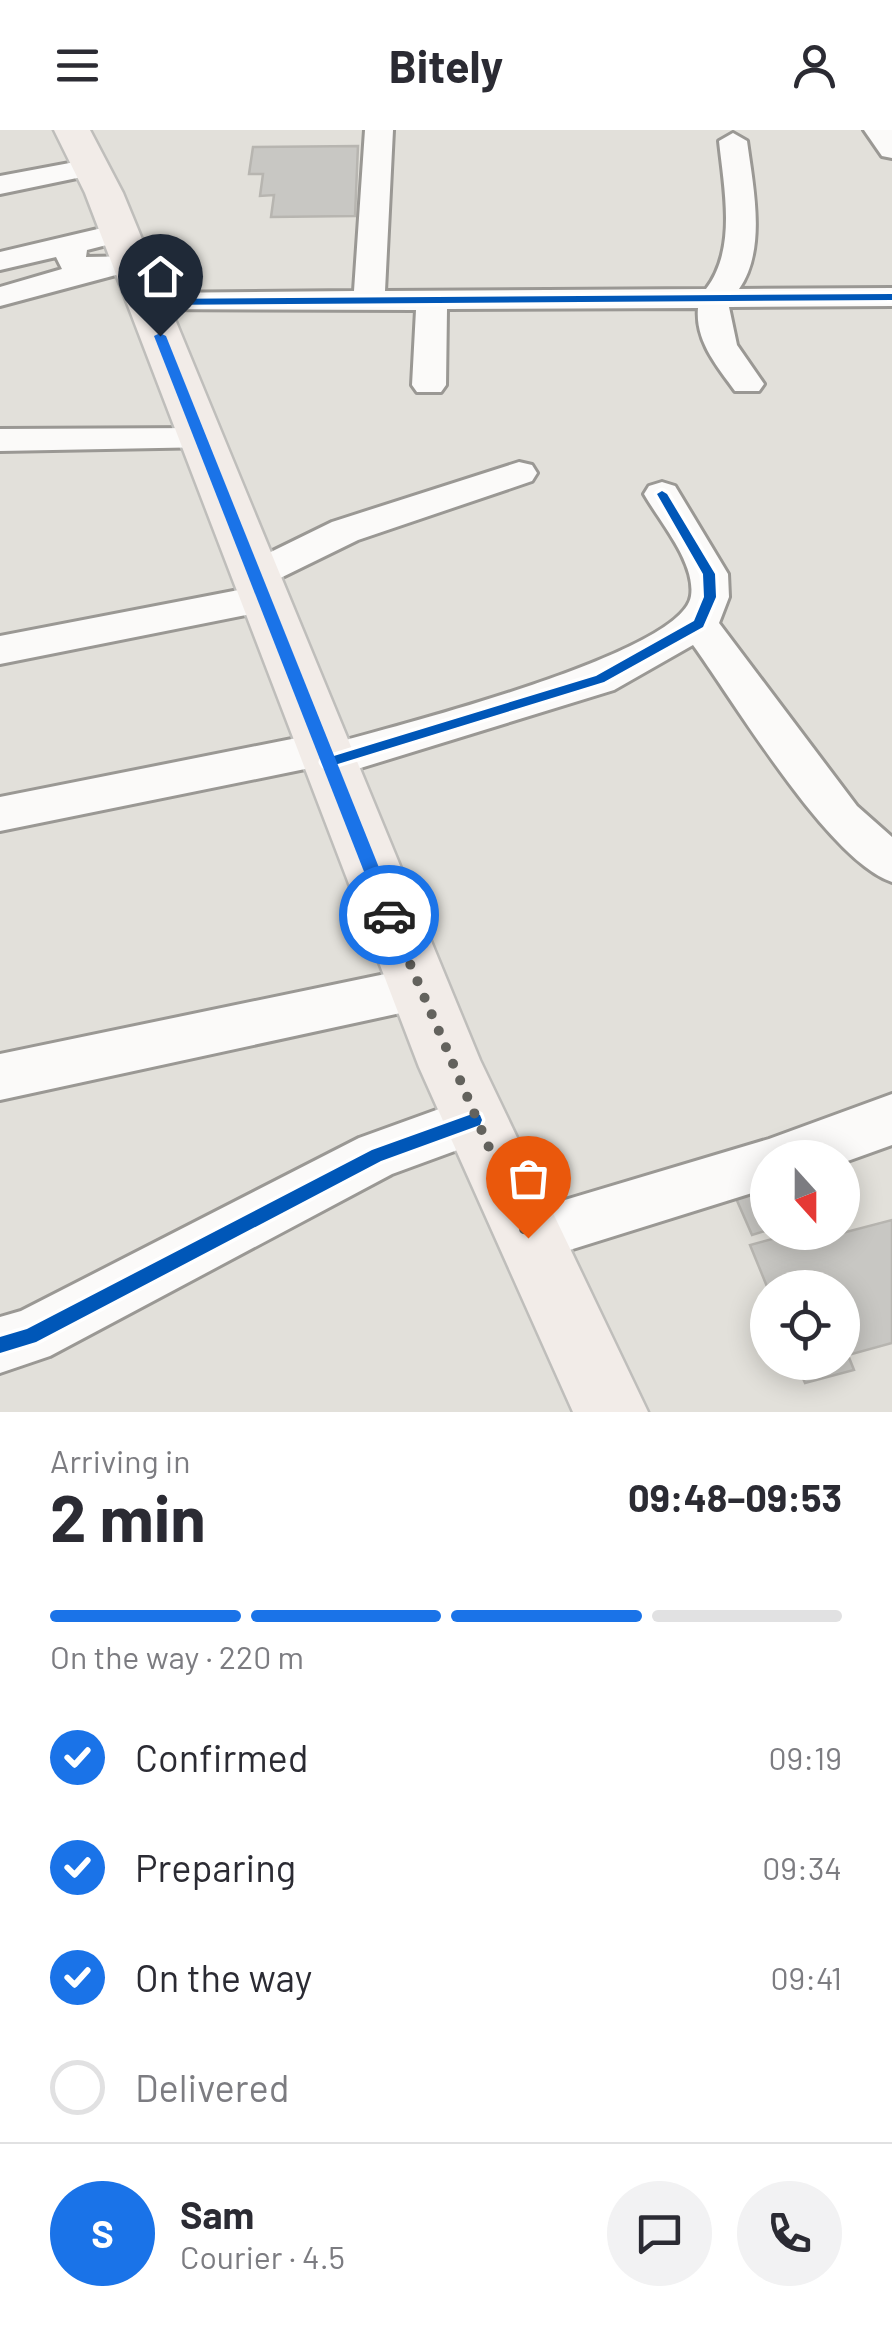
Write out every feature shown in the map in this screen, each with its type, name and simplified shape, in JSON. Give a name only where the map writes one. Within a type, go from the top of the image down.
[{"type":"main road","points":[[81,148],[114,262],[200,439],[475,1120],[611,1412]]},
{"type":"street","points":[[368,298],[379,130]]},
{"type":"street","points":[[878,130],[892,150]]},
{"type":"street","points":[[732,141],[738,232],[733,274],[716,297],[712,317],[718,344],[747,384]]},
{"type":"street","points":[[0,185],[81,148]]},
{"type":"street","points":[[0,260],[114,262],[368,298],[892,297]]},
{"type":"street","points":[[0,297],[114,262]]},
{"type":"street","points":[[430,385],[432,298]]},
{"type":"street","points":[[0,440],[200,439]]},
{"type":"street","points":[[0,650],[258,587],[345,531],[519,473]]},
{"type":"street","points":[[0,814],[325,755],[600,679],[699,624],[710,597],[709,574],[662,494]]},
{"type":"street","points":[[699,624],[842,818],[892,864]]},
{"type":"street","points":[[0,1076],[419,988]]},
{"type":"street","points":[[839,1140],[882,1126],[892,1118]]},
{"type":"street","points":[[0,1345],[30,1336],[377,1156],[475,1120]]},
{"type":"street","points":[[528,1238],[750,1168]]},
{"type":"building","points":[[358,146],[355,216],[271,217],[274,195],[260,196],[263,174],[249,174],[253,147]]},
{"type":"building","points":[[750,1191],[750,1230],[735,1196]]},
{"type":"building","points":[[892,1220],[892,1343],[860,1352],[860,1270],[760,1270],[752,1250],[860,1250],[860,1228]]},
{"type":"cycle path","points":[[147,302],[892,297]]},
{"type":"cycle path","points":[[328,762],[600,679],[699,624],[710,597],[709,574],[662,494]]},
{"type":"cycle path","points":[[0,1345],[30,1336],[377,1155],[475,1120]]},
{"type":"way so far","points":[[389,915],[451,1067],[528,1238]]},
{"type":"route","points":[[160,336],[389,915]]}]
